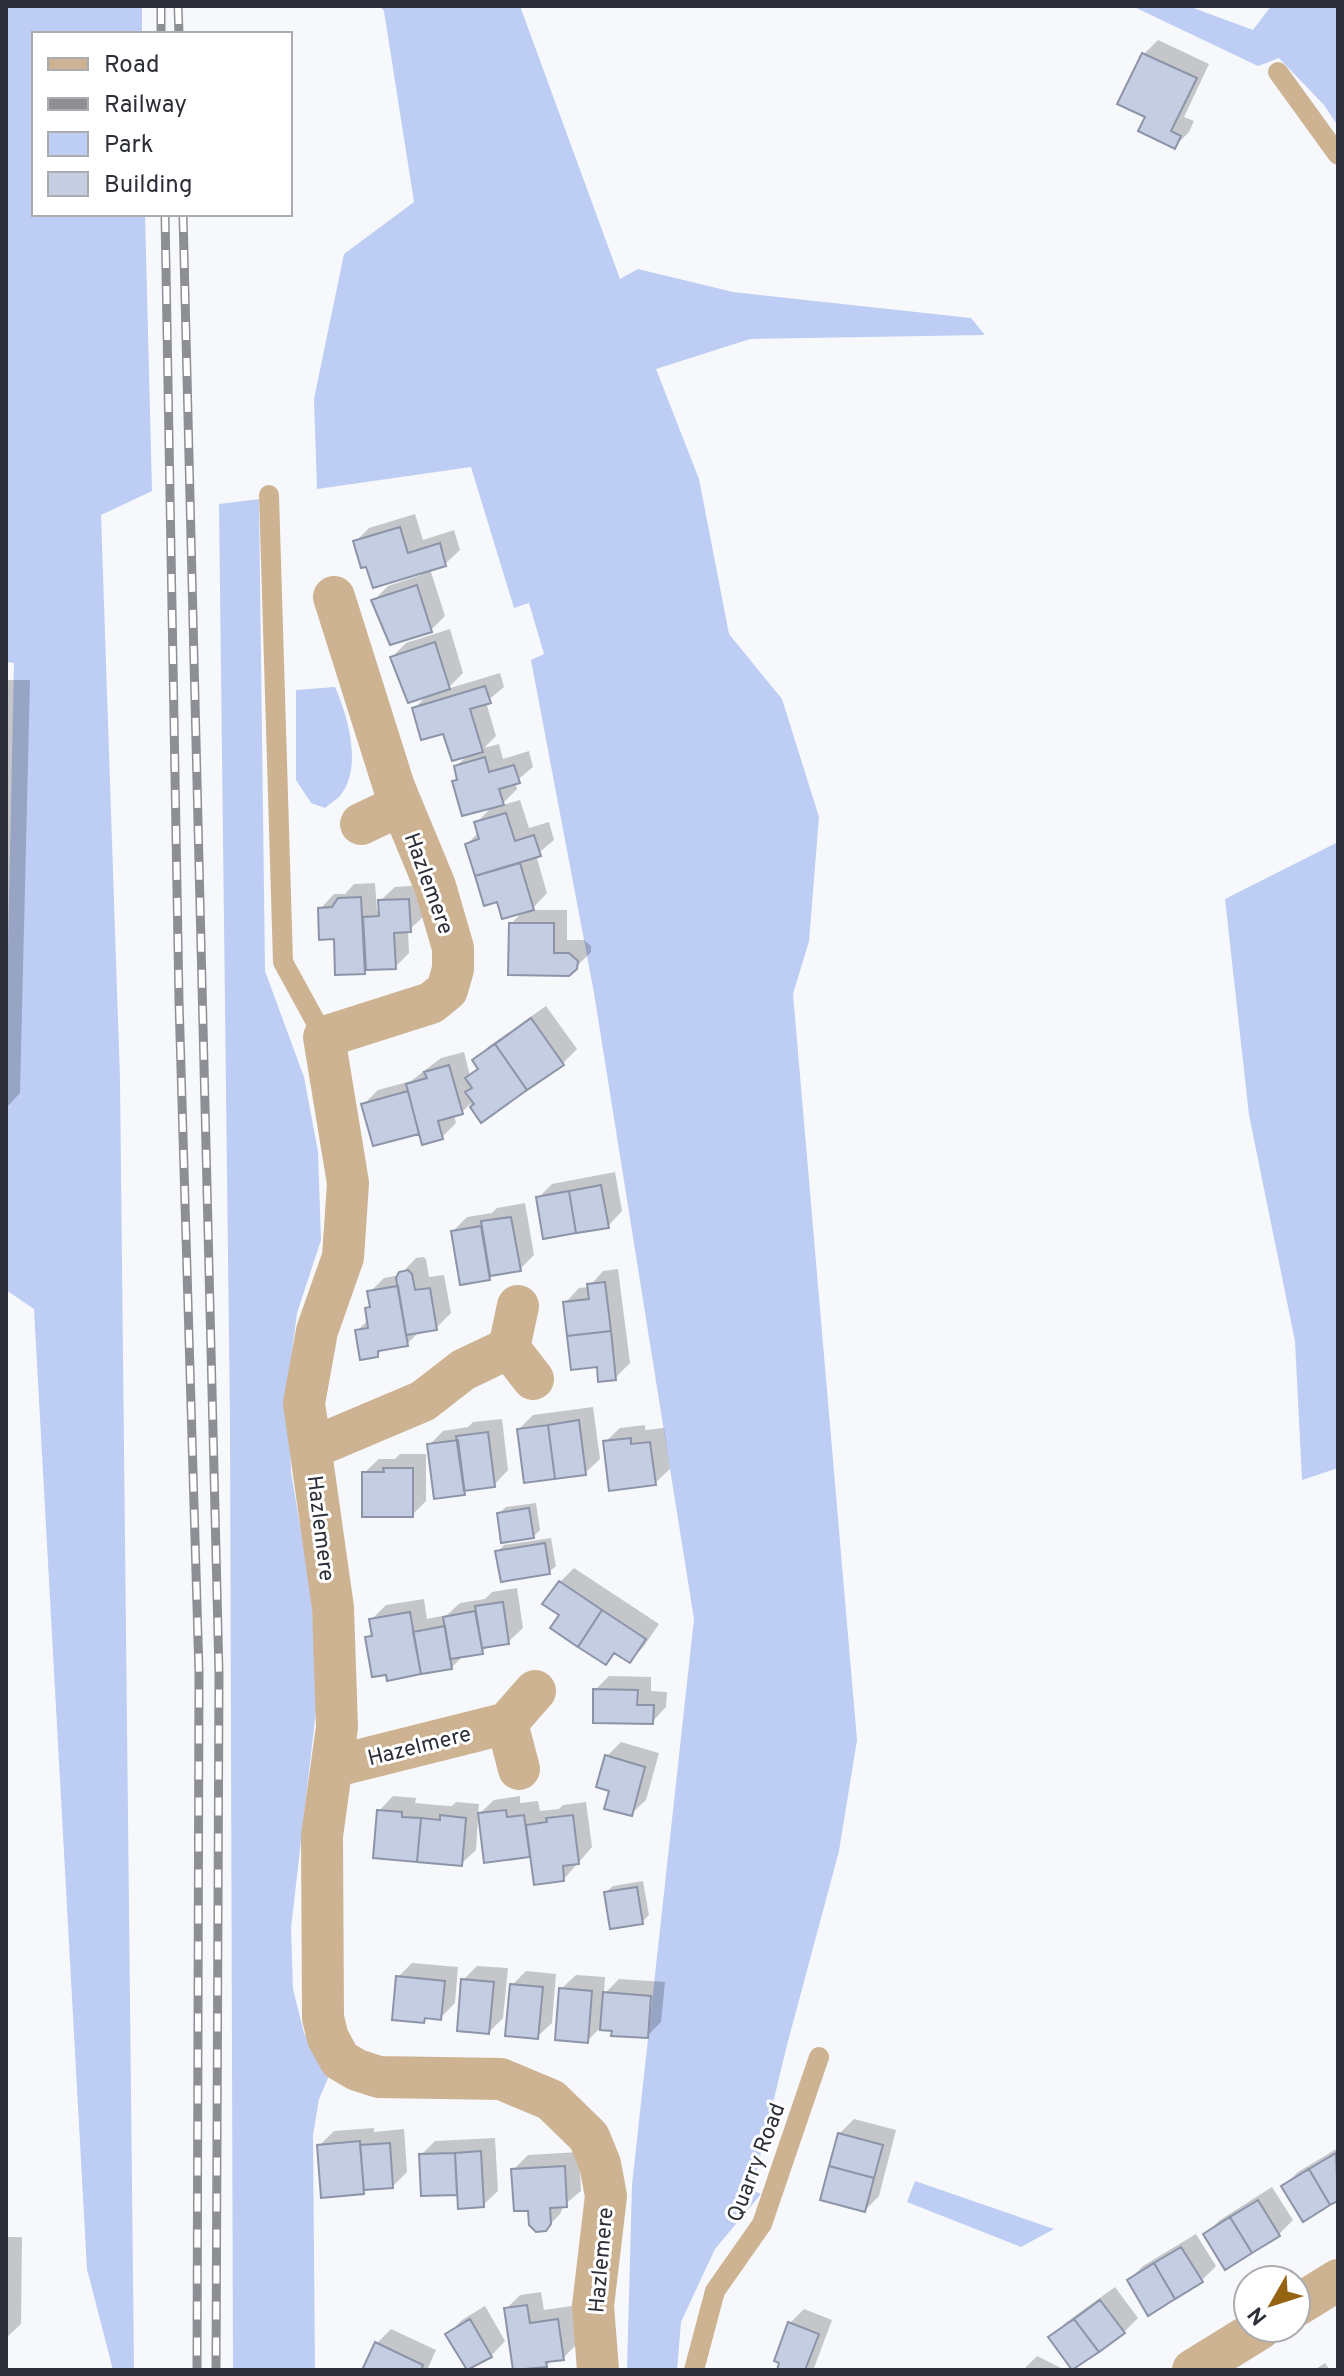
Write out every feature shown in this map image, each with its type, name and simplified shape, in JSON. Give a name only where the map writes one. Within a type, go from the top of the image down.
[{"type":"street","name":"Hazlemere","points":[[334,597],[401,805],[435,886],[453,948],[453,969],[447,990],[431,1003],[324,1037],[348,1183],[343,1257],[317,1331],[304,1403],[333,1608],[337,1727],[322,1836],[323,2018],[328,2038],[340,2060],[357,2070],[379,2077],[501,2079],[551,2100],[589,2137],[600,2164],[606,2196],[593,2306],[598,2370]]},
{"type":"street","points":[[361,824],[401,805]]},
{"type":"street","points":[[312,1448],[423,1401],[463,1370],[521,1364],[518,1306]]},
{"type":"street","points":[[519,1769],[507,1723],[535,1691]]},
{"type":"street","name":"Hazelmere","points":[[332,1767],[507,1723]]},
{"type":"street","points":[[1312,2296],[1338,2280]]},
{"type":"street","points":[[1193,2370],[1235,2344]]},
{"type":"lane","points":[[1278,72],[1338,155]]},
{"type":"lane","points":[[269,495],[283,962],[324,1037]]},
{"type":"lane","name":"Quarry Road","points":[[694,2370],[715,2291],[762,2224],[819,2057]]},
{"type":"green space","points":[[6,6],[142,6],[142,32],[32,32],[32,216],[145,216],[152,491],[101,515],[120,1079],[134,2370],[113,2370],[87,2269],[34,1309],[6,1290],[6,1041],[14,663],[6,662]]},
{"type":"green space","points":[[380,6],[520,6],[620,279],[638,269],[733,292],[971,318],[985,335],[750,339],[656,369],[699,479],[729,634],[782,699],[819,817],[809,941],[793,994],[857,1740],[839,1851],[752,2190],[761,2194],[715,2249],[681,2322],[677,2370],[627,2370],[632,2185],[694,1619],[594,993],[531,660],[544,654],[529,603],[514,608],[471,467],[317,489],[314,399],[344,254],[414,202],[384,11]]},
{"type":"green space","points":[[1132,6],[1188,6],[1253,30],[1271,6],[1338,6],[1338,126],[1324,105],[1279,58],[1258,66]]},
{"type":"green space","points":[[259,499],[265,971],[304,1077],[318,1152],[321,1240],[297,1313],[288,1383],[291,1472],[311,1591],[317,1702],[291,1928],[293,1989],[304,2033],[329,2076],[319,2099],[313,2135],[315,2370],[233,2370],[230,1422],[219,504]]},
{"type":"green space","points":[[335,687],[351,742],[351,771],[340,796],[325,808],[311,803],[296,780],[296,690]]},
{"type":"green space","points":[[1338,842],[1338,1468],[1302,1480],[1295,1341],[1249,1115],[1225,899]]},
{"type":"green space","points":[[915,2181],[1054,2229],[1021,2247],[907,2202]]},
{"type":"building","points":[[1142,53],[1197,78],[1171,131],[1181,136],[1175,149],[1138,131],[1145,117],[1117,104]]},
{"type":"building","points":[[400,527],[408,553],[440,543],[446,566],[373,588],[366,567],[361,568],[353,541]]},
{"type":"building","points":[[417,585],[432,632],[390,645],[371,600]]},
{"type":"building","points":[[435,642],[450,689],[408,703],[390,657]]},
{"type":"building","points":[[485,686],[491,703],[470,709],[483,752],[452,761],[443,734],[421,740],[412,708]]},
{"type":"building","points":[[485,757],[489,772],[514,765],[520,783],[499,789],[504,805],[462,816],[452,781],[457,780],[454,766]]},
{"type":"building","points":[[506,813],[515,841],[534,835],[541,856],[475,876],[465,844],[479,839],[474,822]]},
{"type":"building","points":[[520,863],[534,910],[502,919],[497,902],[484,906],[475,876]]},
{"type":"building","points":[[361,897],[365,974],[335,975],[334,939],[319,940],[318,908],[332,907],[338,898]]},
{"type":"building","points":[[409,899],[411,932],[394,933],[396,969],[366,970],[363,917],[379,916],[378,900]]},
{"type":"building","points":[[509,923],[554,923],[554,953],[569,953],[578,961],[577,969],[569,976],[508,975]]},
{"type":"building","points":[[531,1018],[564,1065],[527,1090],[495,1044]]},
{"type":"building","points":[[495,1044],[527,1090],[481,1123],[470,1107],[474,1104],[465,1092],[472,1088],[465,1078],[478,1069],[472,1060]]},
{"type":"building","points":[[449,1065],[463,1114],[438,1121],[443,1139],[422,1145],[406,1084],[427,1078],[424,1072]]},
{"type":"building","points":[[408,1091],[419,1134],[373,1146],[361,1104]]},
{"type":"building","points":[[601,1185],[609,1228],[576,1233],[569,1191]]},
{"type":"building","points":[[569,1191],[576,1233],[543,1239],[536,1197]]},
{"type":"building","points":[[511,1217],[521,1271],[490,1276],[481,1221]]},
{"type":"building","points":[[481,1226],[490,1280],[460,1285],[451,1231]]},
{"type":"building","points":[[408,1270],[412,1274],[415,1290],[430,1288],[437,1330],[406,1335],[396,1278],[399,1272]]},
{"type":"building","points":[[605,1282],[611,1331],[567,1336],[563,1302],[589,1299],[587,1284]]},
{"type":"building","points":[[398,1286],[408,1346],[378,1351],[378,1357],[360,1360],[355,1330],[368,1328],[365,1308],[370,1307],[367,1291]]},
{"type":"building","points":[[611,1331],[616,1380],[598,1382],[597,1367],[571,1370],[567,1336]]},
{"type":"building","points":[[579,1420],[586,1475],[555,1479],[548,1425]]},
{"type":"building","points":[[548,1425],[555,1479],[524,1483],[517,1429]]},
{"type":"building","points":[[488,1432],[495,1487],[464,1491],[456,1436]]},
{"type":"building","points":[[631,1438],[631,1444],[650,1442],[656,1485],[609,1491],[603,1441]]},
{"type":"building","points":[[458,1440],[465,1495],[434,1499],[427,1444]]},
{"type":"building","points":[[383,1468],[413,1468],[413,1517],[362,1517],[362,1472],[384,1472]]},
{"type":"building","points":[[529,1508],[534,1538],[501,1543],[497,1513]]},
{"type":"building","points":[[545,1543],[550,1574],[501,1582],[495,1551]]},
{"type":"building","points":[[559,1581],[602,1610],[578,1647],[550,1628],[559,1615],[542,1604]]},
{"type":"building","points":[[503,1602],[509,1644],[482,1648],[475,1606]]},
{"type":"building","points":[[602,1610],[646,1639],[630,1663],[614,1653],[606,1665],[578,1647]]},
{"type":"building","points":[[475,1611],[483,1654],[450,1659],[443,1617]]},
{"type":"building","points":[[410,1612],[421,1674],[387,1681],[386,1675],[372,1677],[365,1637],[372,1636],[369,1619]]},
{"type":"building","points":[[445,1626],[452,1669],[421,1674],[413,1632]]},
{"type":"building","points":[[593,1689],[638,1690],[637,1705],[654,1705],[653,1724],[593,1723]]},
{"type":"building","points":[[605,1755],[645,1767],[632,1816],[604,1809],[609,1791],[596,1787]]},
{"type":"building","points":[[377,1810],[402,1812],[402,1817],[421,1818],[417,1862],[373,1858]]},
{"type":"building","points":[[506,1810],[507,1817],[524,1815],[530,1857],[484,1863],[478,1813]]},
{"type":"building","points":[[440,1815],[466,1818],[462,1866],[417,1862],[421,1818],[440,1820]]},
{"type":"building","points":[[573,1815],[579,1864],[563,1866],[564,1881],[534,1885],[526,1825],[547,1822],[546,1818]]},
{"type":"building","points":[[637,1887],[643,1924],[610,1929],[604,1892]]},
{"type":"building","points":[[396,1976],[445,1981],[441,2020],[425,2018],[424,2023],[392,2020]]},
{"type":"building","points":[[461,1979],[494,1982],[489,2034],[457,2031]]},
{"type":"building","points":[[510,1984],[543,1987],[538,2039],[505,2036]]},
{"type":"building","points":[[559,1988],[592,1991],[588,2043],[555,2040]]},
{"type":"building","points":[[603,1992],[651,1996],[648,2038],[611,2036],[612,2031],[600,2030]]},
{"type":"building","points":[[838,2133],[883,2145],[874,2178],[829,2166]]},
{"type":"building","points":[[360,2141],[364,2194],[321,2198],[317,2145]]},
{"type":"building","points":[[390,2143],[393,2188],[364,2190],[360,2145]]},
{"type":"building","points":[[481,2151],[484,2207],[458,2209],[455,2153]]},
{"type":"building","points":[[455,2153],[457,2195],[421,2196],[419,2154]]},
{"type":"building","points":[[1336,2153],[1338,2201],[1330,2205],[1309,2169]]},
{"type":"building","points":[[565,2166],[567,2207],[550,2208],[551,2224],[546,2231],[536,2232],[529,2225],[528,2211],[514,2211],[511,2169]]},
{"type":"building","points":[[829,2166],[874,2178],[865,2212],[820,2200]]},
{"type":"building","points":[[1309,2169],[1330,2205],[1303,2222],[1281,2186]]},
{"type":"building","points":[[1258,2200],[1280,2236],[1252,2253],[1230,2217]]},
{"type":"building","points":[[1230,2217],[1252,2253],[1225,2270],[1203,2234]]},
{"type":"building","points":[[1181,2247],[1203,2282],[1175,2299],[1154,2263]]},
{"type":"building","points":[[1154,2263],[1175,2299],[1148,2316],[1127,2280]]},
{"type":"building","points":[[1100,2300],[1125,2333],[1099,2352],[1074,2319]]},
{"type":"building","points":[[527,2305],[530,2323],[558,2319],[564,2360],[546,2362],[547,2367],[513,2370],[504,2308]]},
{"type":"building","points":[[470,2319],[492,2357],[467,2370],[445,2334]]},
{"type":"building","points":[[1074,2319],[1099,2352],[1072,2370],[1048,2337]]},
{"type":"building","points":[[788,2322],[819,2334],[805,2370],[777,2370],[779,2363],[774,2361]]},
{"type":"building","points":[[375,2342],[423,2365],[421,2370],[362,2370]]},
{"type":"railway","points":[[161,6],[161,32]]},
{"type":"railway","points":[[178,6],[179,32]]},
{"type":"railway","points":[[165,216],[179,1001],[199,1673],[197,2370]]},
{"type":"railway","points":[[183,216],[219,1674],[216,2370]]}]
